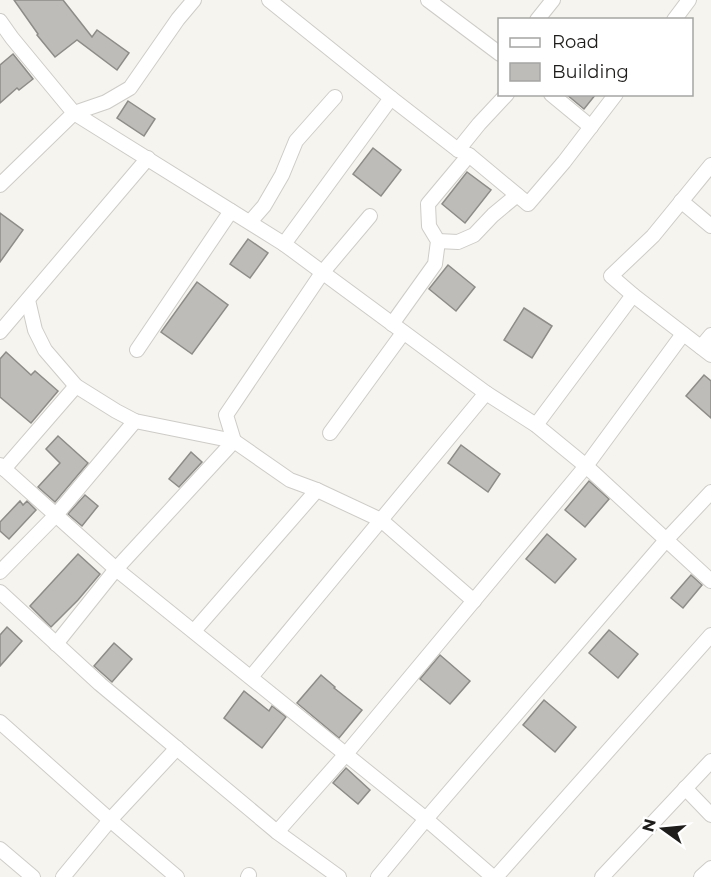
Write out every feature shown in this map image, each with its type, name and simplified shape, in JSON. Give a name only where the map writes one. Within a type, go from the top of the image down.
[{"type":"street","points":[[0,185],[74,113],[106,102],[130,88],[194,0]]},
{"type":"street","points":[[269,0],[528,204],[564,162],[614,96]]},
{"type":"street","points":[[428,0],[498,52]]},
{"type":"street","points":[[538,18],[552,0]]},
{"type":"street","points":[[676,18],[689,0]]},
{"type":"street","points":[[0,21],[74,113],[284,244],[486,393],[536,425],[586,466],[711,581]]},
{"type":"street","points":[[0,46],[12,38]]},
{"type":"street","points":[[330,433],[435,264],[438,242],[429,226],[428,204],[464,153],[479,124],[505,96]]},
{"type":"street","points":[[553,96],[591,127]]},
{"type":"street","points":[[250,222],[264,206],[282,175],[296,141],[335,97]]},
{"type":"street","points":[[284,244],[391,98]]},
{"type":"street","points":[[0,332],[148,158]]},
{"type":"street","points":[[711,165],[653,236],[611,276],[706,351],[711,335]]},
{"type":"street","points":[[438,242],[458,242],[474,235],[493,214],[517,195]]},
{"type":"street","points":[[681,201],[711,226]]},
{"type":"street","points":[[137,350],[231,211]]},
{"type":"street","points":[[234,441],[226,414],[322,273],[370,216]]},
{"type":"street","points":[[536,425],[633,295]]},
{"type":"street","points":[[28,300],[36,330],[45,350],[75,386],[135,421],[234,441],[290,480],[381,519],[474,601]]},
{"type":"street","points":[[277,832],[346,754],[586,466],[683,334]]},
{"type":"street","points":[[75,386],[2,467],[116,569],[251,676],[495,877],[711,635]]},
{"type":"street","points":[[251,676],[486,393]]},
{"type":"street","points":[[0,572],[56,515],[135,421]]},
{"type":"street","points":[[56,644],[116,569],[234,441]]},
{"type":"street","points":[[194,631],[316,490]]},
{"type":"street","points":[[378,877],[667,539],[711,492]]},
{"type":"street","points":[[0,592],[100,684],[277,832],[339,877]]},
{"type":"street","points":[[0,722],[177,877]]},
{"type":"street","points":[[63,877],[110,820],[177,748]]},
{"type":"street","points":[[602,877],[711,761]]},
{"type":"street","points":[[685,788],[711,815]]},
{"type":"street","points":[[0,849],[33,877]]},
{"type":"street","points":[[701,877],[711,868]]},
{"type":"building","points":[[14,0],[63,0],[92,37],[97,30],[129,53],[117,70],[77,40],[55,57]]},
{"type":"building","points":[[13,54],[33,79],[19,90],[17,88],[0,103],[0,65]]},
{"type":"building","points":[[568,96],[594,96],[584,109]]},
{"type":"building","points":[[128,101],[155,119],[144,136],[117,118]]},
{"type":"building","points":[[373,148],[401,170],[381,196],[353,174]]},
{"type":"building","points":[[467,172],[491,190],[465,223],[442,204]]},
{"type":"building","points":[[0,213],[23,230],[0,262]]},
{"type":"building","points":[[248,239],[268,253],[250,278],[230,264]]},
{"type":"building","points":[[448,265],[475,287],[456,311],[429,289]]},
{"type":"building","points":[[197,282],[228,305],[192,354],[161,332]]},
{"type":"building","points":[[524,308],[552,326],[532,358],[504,340]]},
{"type":"building","points":[[6,352],[31,375],[35,371],[58,391],[31,423],[0,397],[0,359]]},
{"type":"building","points":[[704,375],[711,381],[711,418],[686,396]]},
{"type":"building","points":[[58,436],[88,463],[55,502],[38,487],[60,463],[46,449]]},
{"type":"building","points":[[461,445],[500,474],[488,492],[448,463]]},
{"type":"building","points":[[191,452],[202,462],[179,487],[169,479]]},
{"type":"building","points":[[589,481],[609,499],[585,527],[565,510]]},
{"type":"building","points":[[85,495],[98,506],[82,526],[68,514]]},
{"type":"building","points":[[20,501],[23,505],[27,501],[36,510],[9,539],[0,531],[0,522]]},
{"type":"building","points":[[547,534],[576,559],[555,583],[526,559]]},
{"type":"building","points":[[78,554],[100,574],[51,627],[30,606]]},
{"type":"building","points":[[691,575],[702,585],[683,608],[671,598]]},
{"type":"building","points":[[7,627],[22,641],[0,666],[0,635]]},
{"type":"building","points":[[609,630],[638,654],[618,678],[589,653]]},
{"type":"building","points":[[114,643],[132,659],[112,682],[94,666]]},
{"type":"building","points":[[440,655],[470,681],[450,704],[420,679]]},
{"type":"building","points":[[321,675],[362,710],[339,738],[297,703]]},
{"type":"building","points":[[244,691],[269,711],[272,706],[286,717],[262,748],[224,718]]},
{"type":"building","points":[[544,700],[576,727],[555,752],[523,725]]},
{"type":"building","points":[[346,768],[370,790],[358,804],[333,783]]}]
